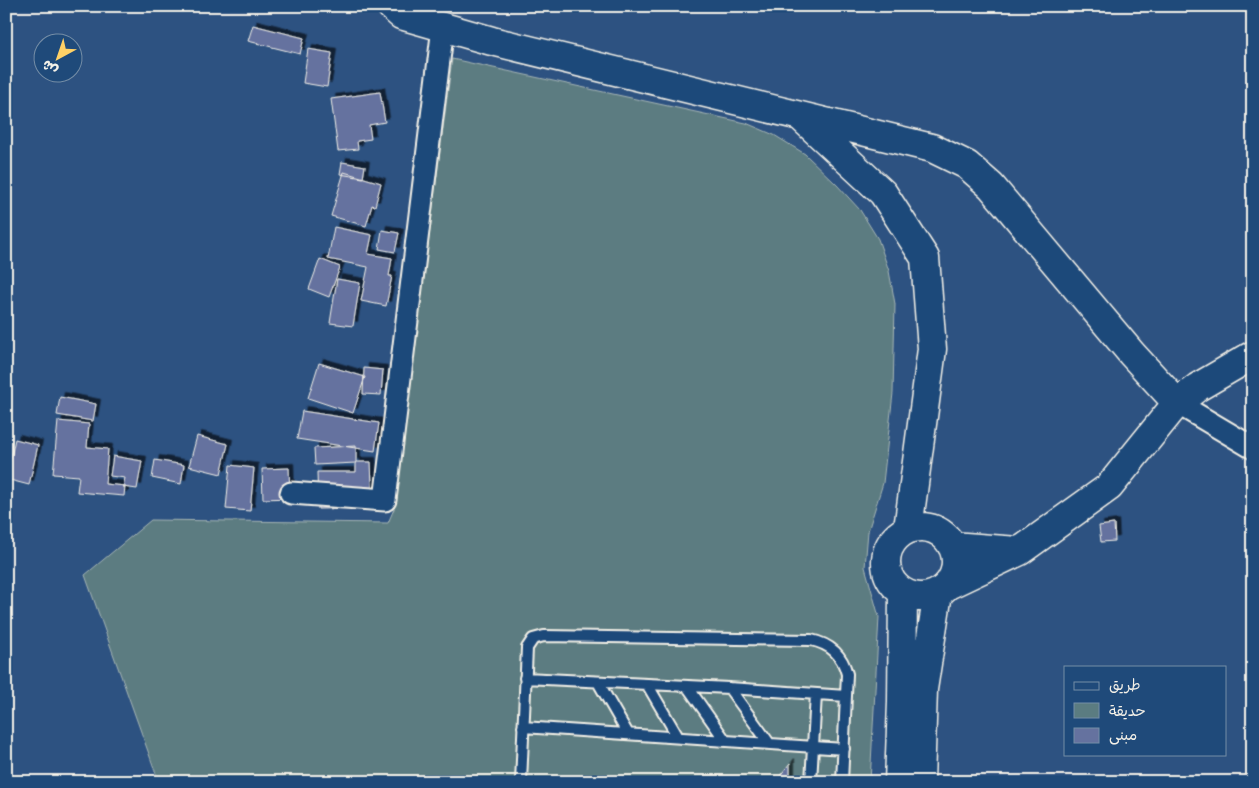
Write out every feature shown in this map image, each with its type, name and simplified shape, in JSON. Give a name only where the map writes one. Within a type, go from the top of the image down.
[{"type":"street","points":[[391,6],[401,15],[492,41],[932,148],[967,165],[991,186],[1132,354],[1177,403],[1253,448]]},
{"type":"street","points":[[291,493],[385,500],[443,27]]},
{"type":"street","points":[[800,116],[883,193],[925,258],[932,349],[908,529]]},
{"type":"street","points":[[920,782],[923,689],[943,589],[954,575],[956,563],[949,540],[931,528],[920,526],[908,529],[899,534],[891,543],[886,553],[886,564],[891,580],[903,592],[914,597],[927,597],[943,589],[1020,551],[1109,487],[1177,403],[1198,387],[1253,355]]},
{"type":"street","points":[[952,546],[1020,551]]},
{"type":"street","points":[[899,782],[903,592]]},
{"type":"lane","points":[[521,782],[527,648],[529,643],[538,636],[811,640],[829,646],[841,658],[847,674],[842,782]]},
{"type":"lane","points":[[525,678],[846,696]]},
{"type":"lane","points":[[598,682],[628,734]]},
{"type":"lane","points":[[647,684],[678,737]]},
{"type":"lane","points":[[688,686],[725,740]]},
{"type":"lane","points":[[729,688],[769,744]]},
{"type":"lane","points":[[811,782],[816,694]]},
{"type":"lane","points":[[523,727],[844,749]]},
{"type":"green space","points":[[452,59],[746,123],[774,135],[805,154],[860,210],[878,239],[889,271],[895,304],[893,393],[883,483],[868,531],[865,567],[879,617],[870,782],[159,782],[85,575],[151,520],[388,523],[394,509]]},
{"type":"building","points":[[253,25],[304,38],[300,54],[248,41]]},
{"type":"building","points":[[308,49],[332,53],[327,87],[303,83]]},
{"type":"building","points":[[380,92],[385,122],[369,125],[371,139],[357,141],[358,149],[338,151],[331,99]]},
{"type":"building","points":[[342,162],[365,166],[363,178],[340,174]]},
{"type":"building","points":[[344,172],[381,183],[375,206],[372,205],[366,226],[331,216]]},
{"type":"building","points":[[334,227],[372,235],[368,254],[392,258],[389,276],[392,276],[386,306],[361,301],[368,267],[328,259]]},
{"type":"building","points":[[382,230],[399,233],[395,252],[379,249]]},
{"type":"building","points":[[320,259],[340,267],[329,297],[309,289]]},
{"type":"building","points":[[337,279],[360,283],[353,326],[330,323]]},
{"type":"building","points":[[319,363],[365,377],[353,413],[308,398]]},
{"type":"building","points":[[364,368],[383,370],[381,395],[363,394]]},
{"type":"building","points":[[60,397],[96,404],[93,421],[57,415]]},
{"type":"building","points":[[302,411],[379,423],[375,451],[297,439]]},
{"type":"building","points":[[58,421],[89,424],[87,447],[108,449],[105,484],[125,486],[124,496],[77,492],[79,476],[53,474]]},
{"type":"building","points":[[197,436],[228,444],[221,474],[189,466]]},
{"type":"building","points":[[15,439],[38,445],[29,485],[6,479]]},
{"type":"building","points":[[356,446],[356,463],[315,465],[314,448]]},
{"type":"building","points":[[113,456],[142,461],[137,489],[123,487],[125,478],[110,476]]},
{"type":"building","points":[[155,460],[184,465],[181,484],[152,478]]},
{"type":"building","points":[[356,462],[371,462],[373,508],[318,509],[317,472],[356,472]]},
{"type":"building","points":[[230,465],[254,468],[250,511],[226,509]]},
{"type":"building","points":[[289,468],[290,498],[263,499],[262,469]]},
{"type":"building","points":[[1114,524],[1115,541],[1101,542],[1099,526]]},
{"type":"building","points":[[790,763],[790,782],[775,782]]}]
